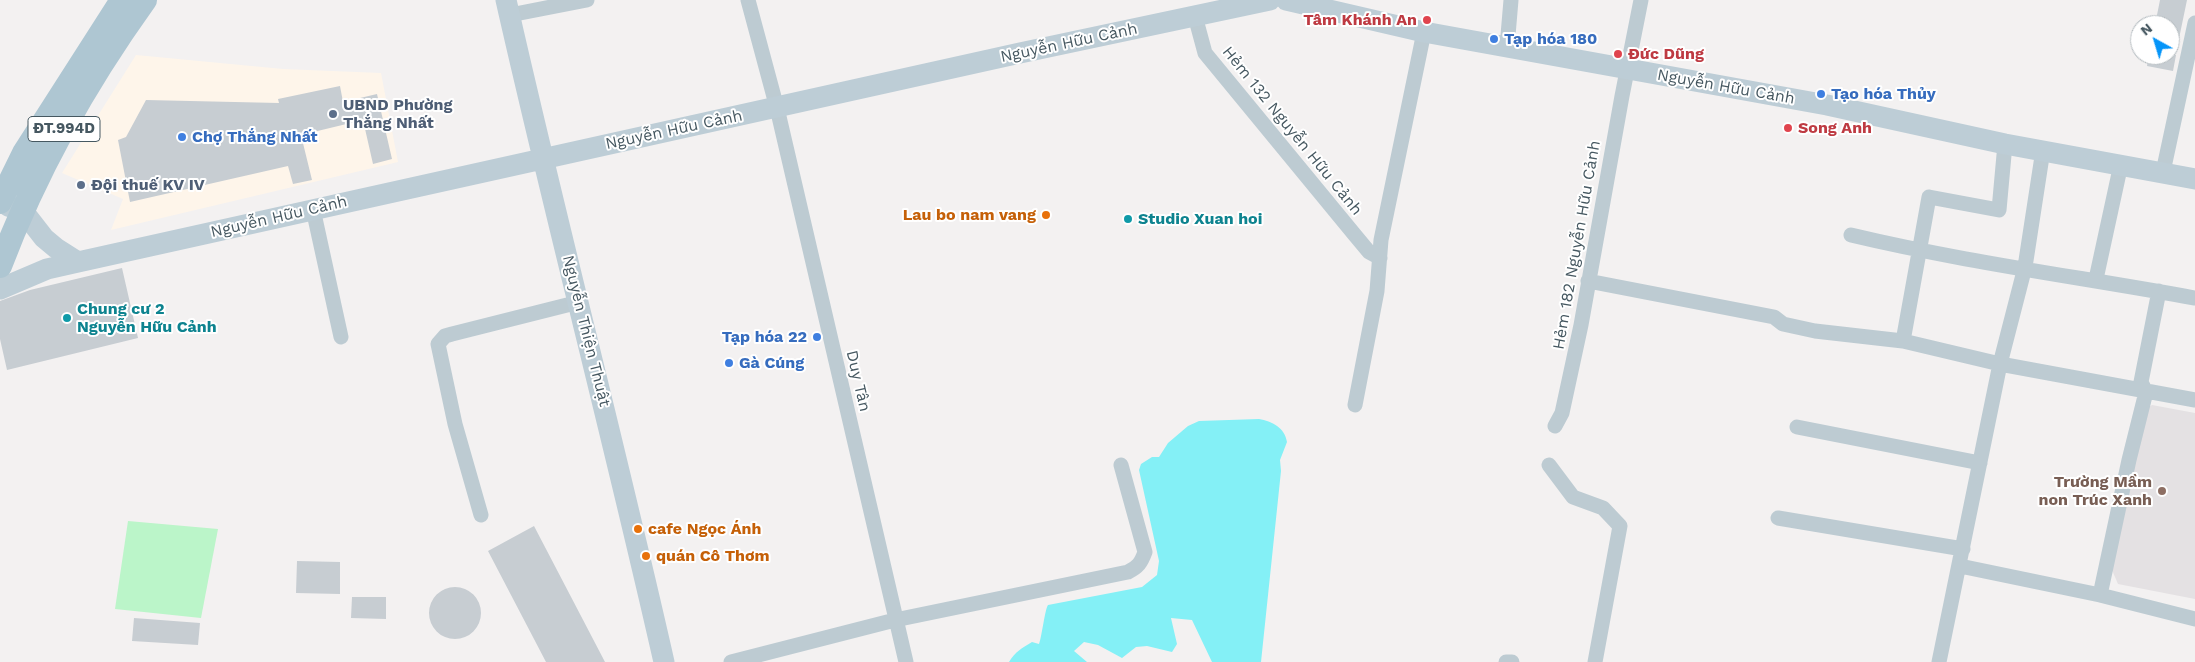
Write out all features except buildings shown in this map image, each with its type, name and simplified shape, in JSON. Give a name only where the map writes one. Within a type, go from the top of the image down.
[{"type":"main road","name":"ĐT.994D","points":[[0,203],[24,153],[122,0]]},
{"type":"main road","name":"ĐT.994D","points":[[0,266],[45,161],[117,39],[145,0]]},
{"type":"street","points":[[508,8],[587,0]]},
{"type":"street","name":"Duy Tân","points":[[748,0],[777,108],[906,662]]},
{"type":"street","name":"Nguyễn Hữu Cảnh","points":[[1286,0],[1424,32],[1827,105],[2005,144],[2122,164],[2195,179]]},
{"type":"street","points":[[1506,47],[1511,0]]},
{"type":"street","name":"Hẻm 182 Nguyễn Hữu Cảnh","points":[[1555,426],[1562,413],[1641,0]]},
{"type":"street","name":"Nguyễn Hữu Cảnh","points":[[0,289],[47,270],[78,262],[542,158],[1260,1]]},
{"type":"street","name":"Nguyễn Thiện Thuật","points":[[508,8],[542,158],[640,551],[664,662]]},
{"type":"street","name":"Hẻm 132 Nguyễn Hữu Cảnh","points":[[1195,16],[1205,53],[1354,234],[1370,252],[1380,258]]},
{"type":"street","points":[[2163,172],[2195,23]]},
{"type":"street","name":"Hẻm 132 Nguyễn Hữu Cảnh","points":[[1355,405],[1377,290],[1381,240],[1424,32]]},
{"type":"street","points":[[1903,341],[1929,196],[1999,210],[2005,144]]},
{"type":"street","points":[[1939,662],[2000,364],[2025,268],[2043,150]]},
{"type":"street","points":[[2096,279],[2122,164]]},
{"type":"street","points":[[0,203],[23,211],[44,238],[78,262]]},
{"type":"street","points":[[313,209],[341,337]]},
{"type":"street","points":[[1851,235],[1919,251],[2096,279],[2195,298]]},
{"type":"street","points":[[1588,282],[1774,317],[1783,324],[1815,331],[1903,341],[2000,364],[2195,400]]},
{"type":"street","points":[[2100,595],[2129,460],[2146,392],[2141,382],[2159,291]]},
{"type":"street","points":[[481,515],[455,424],[438,344],[444,336],[579,302]]},
{"type":"street","points":[[1797,427],[1980,463]]},
{"type":"street","points":[[1549,464],[1573,497],[1603,508],[1620,526],[1595,662]]},
{"type":"street","points":[[731,662],[783,656],[896,620],[1128,572],[1136,568],[1141,563],[1145,552],[1121,465]]},
{"type":"street","points":[[1778,518],[1963,549]]},
{"type":"street","points":[[1960,566],[2100,595],[2195,619]]},
{"type":"street","points":[[1506,662],[1512,662]]},
{"type":"shaded area","name":"Chợ Thắng Nhất","points":[[136,55],[283,69],[381,73],[398,162],[111,230],[123,199],[62,173]]},
{"type":"shaded area","name":"Trường Mầm non Trúc Xanh","points":[[2152,405],[2195,413],[2195,599],[2118,584],[2112,570],[2147,408]]},
{"type":"green space","points":[[128,521],[218,529],[201,618],[115,609]]},
{"type":"water","points":[[1259,419],[1269,421],[1281,429],[1287,442],[1280,460],[1281,471],[1261,662],[1212,662],[1192,620],[1171,618],[1177,644],[1172,652],[1147,646],[1136,647],[1122,658],[1098,645],[1084,642],[1074,651],[1087,662],[1009,662],[1016,653],[1032,642],[1039,644],[1048,605],[1142,587],[1157,575],[1159,561],[1139,470],[1141,464],[1152,457],[1159,457],[1168,443],[1188,426],[1199,421]]},
{"type":"place","name":"Tâm Khánh An","points":[[1427,20]]},
{"type":"place","name":"Tạp hóa 180","points":[[1494,39]]},
{"type":"place","name":"Đức Dũng","points":[[1618,54]]},
{"type":"place","name":"Tạo hóa Thủy","points":[[1821,94]]},
{"type":"place","name":"UBND Phường Thắng Nhất","points":[[333,114]]},
{"type":"place","name":"Song Anh","points":[[1788,128]]},
{"type":"place","name":"Chợ Thắng Nhất","points":[[182,137]]},
{"type":"place","name":"Đội thuế KV IV","points":[[81,185]]},
{"type":"place","name":"Lau bo nam vang","points":[[1046,215]]},
{"type":"place","name":"Studio Xuan hoi","points":[[1128,219]]},
{"type":"place","name":"Chung cư 2 Nguyễn Hữu Cảnh","points":[[67,318]]},
{"type":"place","name":"Tạp hóa 22","points":[[817,337]]},
{"type":"place","name":"Gà Cúng","points":[[729,363]]},
{"type":"place","name":"Trường Mầm non Trúc Xanh","points":[[2162,491]]},
{"type":"place","name":"cafe Ngọc Ánh","points":[[638,529]]},
{"type":"place","name":"quán Cô Thơm","points":[[646,556]]}]
